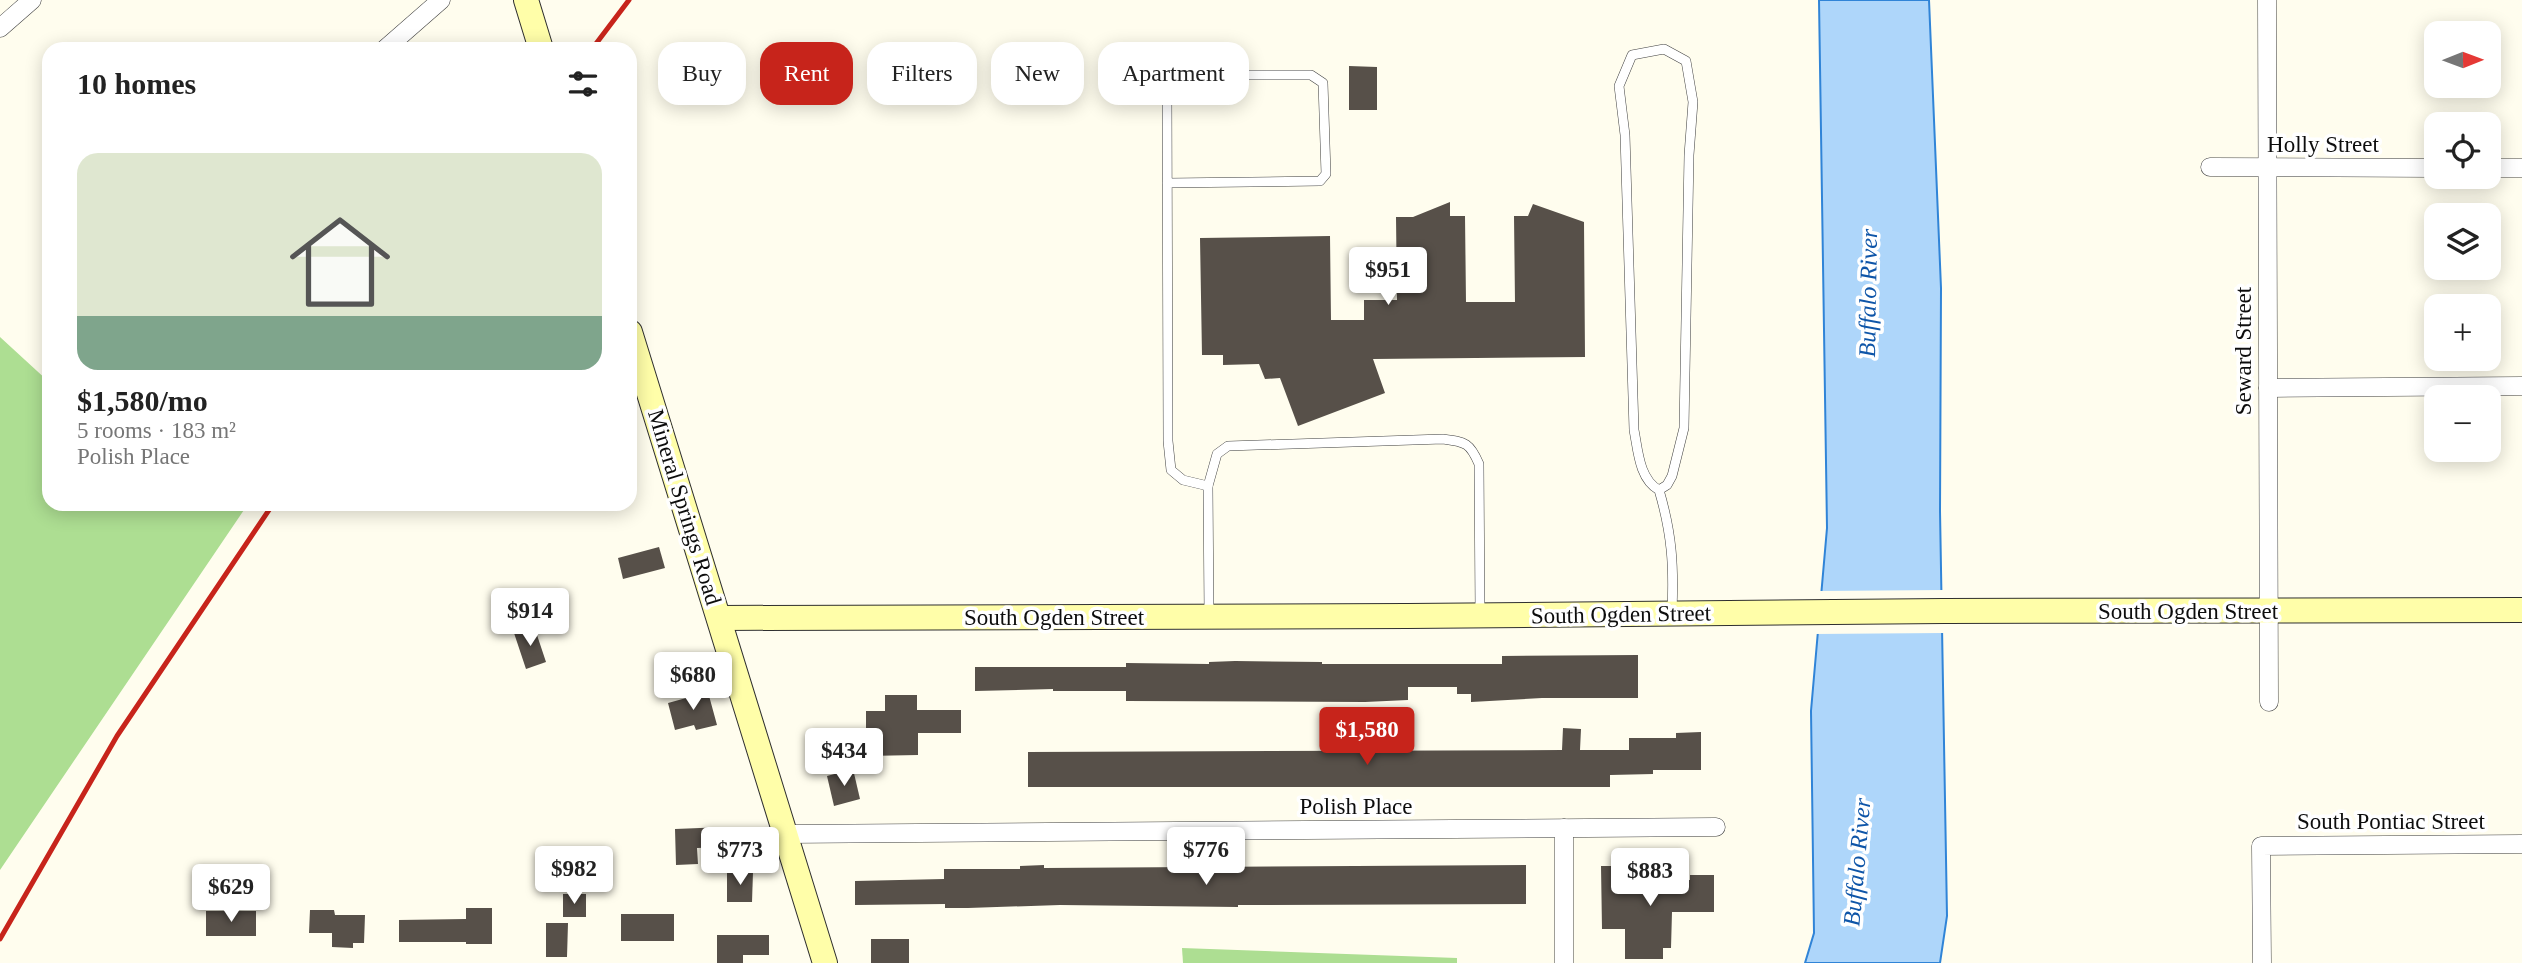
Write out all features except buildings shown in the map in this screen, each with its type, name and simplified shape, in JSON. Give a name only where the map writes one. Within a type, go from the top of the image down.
[{"type":"street","points":[[2,22],[32,0]]},
{"type":"street","points":[[393,42],[440,0]]},
{"type":"street","points":[[526,0],[539,42]]},
{"type":"street","name":"Seward Street","points":[[2267,0],[2269,702]]},
{"type":"street","name":"Holly Street","points":[[2210,167],[2424,168]]},
{"type":"street","points":[[2501,168],[2522,168]]},
{"type":"street","name":"Mineral Springs Road","points":[[637,354],[825,963]]},
{"type":"street","points":[[2268,388],[2522,386]]},
{"type":"street","name":"South Ogden Street","points":[[719,618],[2522,610]]},
{"type":"street","name":"Polish Place","points":[[785,834],[1716,827]]},
{"type":"street","points":[[1564,828],[1564,963]]},
{"type":"street","name":"South Pontiac Street","points":[[2262,963],[2261,846],[2522,844]]},
{"type":"lane","points":[[1658,490],[1668,485],[1672,476],[1684,428],[1689,155],[1693,102],[1686,61],[1664,49],[1632,55],[1619,86],[1625,135],[1634,430],[1644,474],[1650,485],[1658,490],[1672,541],[1672,613]]},
{"type":"lane","points":[[1167,183],[1320,181],[1326,174],[1323,83],[1311,75],[1178,75],[1169,80],[1167,87],[1167,183],[1168,441],[1171,470],[1183,480],[1208,486]]},
{"type":"lane","points":[[1209,617],[1208,486],[1217,454],[1228,446],[1443,439],[1460,441],[1472,447],[1479,464],[1480,615]]},
{"type":"green space","points":[[0,337],[42,376],[42,511],[243,511],[0,870]]},
{"type":"green space","points":[[1182,948],[1457,958],[1457,963],[1183,963]]},
{"type":"water","name":"Buffalo River","points":[[1819,0],[1929,0],[1941,288],[1940,511],[1947,916],[1940,963],[1805,963],[1814,933],[1811,711],[1827,528]]},
{"type":"pier","points":[[1944,590],[1944,633],[1814,634],[1818,591]]},
{"type":"railway","points":[[597,42],[629,0]]},
{"type":"railway","points":[[0,939],[117,736],[268,511]]}]
